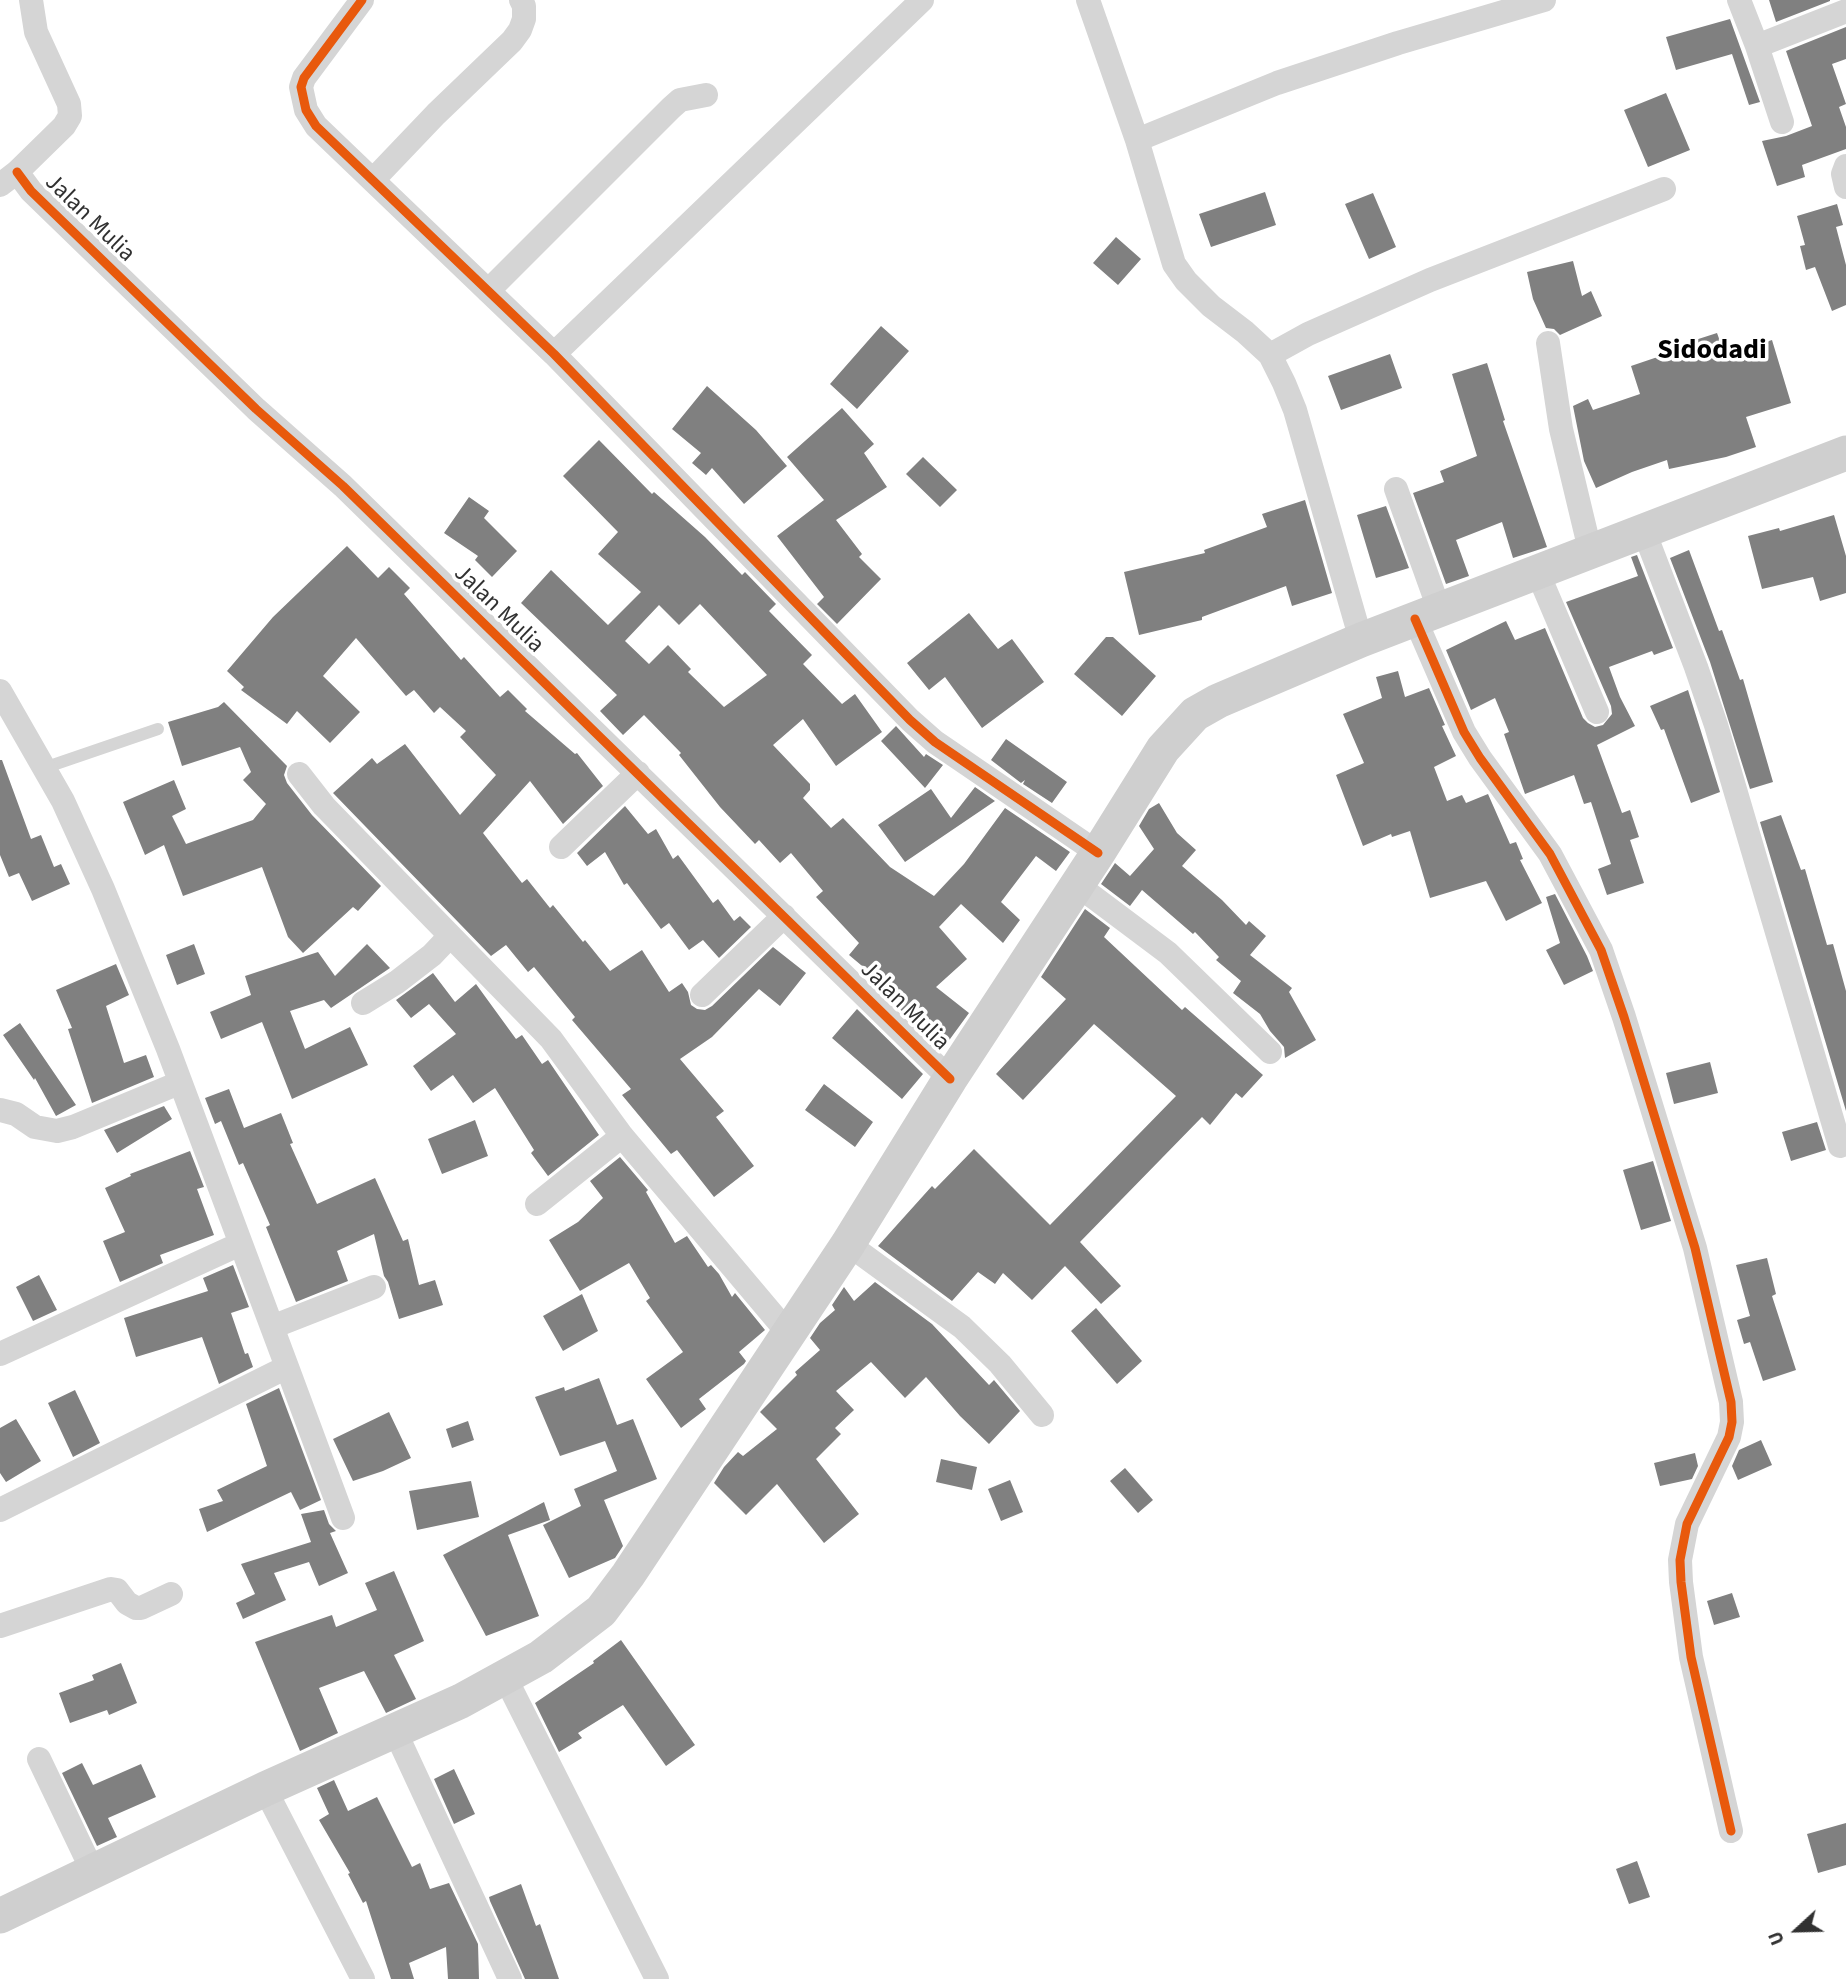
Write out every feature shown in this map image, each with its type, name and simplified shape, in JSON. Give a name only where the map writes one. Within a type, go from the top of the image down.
[{"type":"main road","points":[[0,1916],[265,1789],[461,1701],[541,1657],[601,1611],[628,1575],[848,1244],[950,1079],[1163,749],[1195,714],[1218,701],[1361,640],[1846,453]]},
{"type":"street","points":[[8,179],[64,126],[70,116],[69,104],[36,32],[31,0]]},
{"type":"street","points":[[362,0],[304,78],[301,87],[306,110],[316,126],[554,354],[909,720],[935,742],[1098,853]]},
{"type":"street","points":[[373,180],[436,114],[512,41],[524,19],[521,0]]},
{"type":"street","points":[[554,354],[922,0]]},
{"type":"street","points":[[1088,0],[1137,140],[1174,264],[1186,281],[1211,306],[1270,355],[1295,410],[1361,640]]},
{"type":"street","points":[[1137,140],[1277,83],[1398,43],[1544,0]]},
{"type":"street","points":[[1740,0],[1782,122]]},
{"type":"street","points":[[1757,46],[1846,12]]},
{"type":"street","points":[[488,291],[671,108],[680,100],[706,95]]},
{"type":"street","points":[[1846,166],[1843,174],[1846,187]]},
{"type":"street","name":"Jalan Mulia","points":[[8,179],[31,191],[256,409],[343,486],[950,1079]]},
{"type":"street","points":[[1270,355],[1308,334],[1430,280],[1664,189]]},
{"type":"street","points":[[1548,343],[1560,429],[1590,550]]},
{"type":"street","points":[[1396,489],[1427,614],[1464,732],[1550,854],[1601,950],[1695,1248],[1731,1402],[1732,1422],[1729,1437],[1687,1524],[1680,1560],[1681,1582],[1687,1638],[1731,1831]]},
{"type":"street","points":[[1644,531],[1716,725],[1840,1146]]},
{"type":"street","points":[[1537,571],[1597,712]]},
{"type":"street","points":[[0,691],[63,801],[103,889],[168,1049],[342,1518]]},
{"type":"street","points":[[561,847],[638,773]]},
{"type":"street","points":[[299,774],[324,806],[551,1039],[622,1136],[789,1334]]},
{"type":"street","points":[[1076,884],[1168,953],[1270,1052]]},
{"type":"street","points":[[702,995],[784,916]]},
{"type":"street","points":[[363,1003],[397,982],[432,955],[450,936]]},
{"type":"street","points":[[0,1110],[16,1114],[35,1127],[57,1131],[73,1127],[179,1083]]},
{"type":"street","points":[[537,1204],[622,1136]]},
{"type":"street","points":[[0,1354],[240,1244]]},
{"type":"street","points":[[848,1244],[962,1327],[1000,1364],[1042,1415]]},
{"type":"street","points":[[272,1327],[374,1287]]},
{"type":"street","points":[[0,1510],[287,1367]]},
{"type":"street","points":[[0,1626],[111,1589],[117,1590],[136,1608],[171,1594]]},
{"type":"street","points":[[505,1677],[657,1979]]},
{"type":"street","points":[[395,1731],[510,1979]]},
{"type":"street","points":[[39,1759],[93,1872]]},
{"type":"street","points":[[265,1789],[363,1979]]},
{"type":"lane","points":[[44,768],[158,729]]},
{"type":"building","points":[[1769,0],[1830,0],[1830,1],[1776,22]]},
{"type":"building","points":[[1730,19],[1760,102],[1749,105],[1732,54],[1676,70],[1666,37]]},
{"type":"building","points":[[1846,27],[1846,59],[1832,64],[1846,104],[1839,107],[1846,127],[1846,149],[1802,165],[1805,177],[1777,186],[1762,141],[1786,136],[1812,126],[1786,51]]},
{"type":"building","points":[[1666,93],[1690,150],[1648,167],[1624,110]]},
{"type":"building","points":[[1265,192],[1276,225],[1211,247],[1199,214]]},
{"type":"building","points":[[1373,193],[1396,247],[1369,259],[1345,204]]},
{"type":"building","points":[[1837,204],[1843,225],[1836,227],[1846,265],[1846,305],[1832,311],[1815,267],[1806,270],[1800,246],[1805,245],[1797,216]]},
{"type":"building","points":[[1116,237],[1141,259],[1118,285],[1093,263]]},
{"type":"building","points":[[1573,261],[1582,296],[1591,291],[1602,316],[1560,335],[1554,329],[1546,328],[1533,299],[1527,272]]},
{"type":"building","points":[[881,326],[909,351],[857,409],[830,384]]},
{"type":"building","points":[[1717,333],[1725,355],[1772,340],[1791,403],[1746,417],[1756,447],[1726,457],[1669,469],[1667,460],[1596,488],[1584,461],[1573,406],[1588,399],[1593,410],[1640,394],[1631,366],[1690,346],[1689,342]]},
{"type":"building","points":[[1390,354],[1402,388],[1341,410],[1328,376]]},
{"type":"building","points":[[1487,363],[1505,420],[1503,421],[1547,547],[1513,558],[1502,522],[1456,540],[1469,576],[1446,584],[1413,493],[1444,482],[1440,471],[1477,456],[1452,374]]},
{"type":"building","points":[[707,386],[756,430],[787,466],[744,504],[712,468],[706,475],[692,463],[701,453],[672,429]]},
{"type":"building","points":[[842,408],[874,444],[864,453],[887,487],[836,520],[862,554],[859,557],[881,579],[837,624],[817,604],[824,597],[777,536],[824,500],[787,457]]},
{"type":"building","points":[[599,440],[652,494],[654,492],[705,537],[742,575],[745,572],[776,604],[769,611],[812,655],[803,664],[842,704],[855,694],[882,732],[836,766],[803,719],[773,745],[810,784],[810,790],[803,798],[831,828],[843,818],[890,867],[934,896],[964,864],[1005,808],[1070,852],[1056,871],[1036,856],[1001,902],[1020,920],[1003,943],[961,904],[939,927],[967,959],[936,987],[969,1013],[942,1050],[876,986],[880,981],[849,955],[859,943],[816,897],[823,891],[791,853],[780,863],[759,840],[755,844],[720,807],[679,755],[681,753],[644,715],[623,735],[600,711],[617,695],[521,603],[551,570],[608,625],[641,592],[598,554],[618,532],[563,476]],"holes":[[[700,604],[767,675],[724,707],[688,672],[691,669],[668,645],[649,664],[625,641],[659,605],[679,625]]]},
{"type":"building","points":[[923,457],[957,490],[940,507],[906,474]]},
{"type":"building","points":[[469,497],[489,511],[484,518],[517,551],[492,577],[475,560],[478,556],[444,533]]},
{"type":"building","points":[[1305,500],[1332,593],[1292,606],[1286,586],[1202,617],[1202,620],[1139,635],[1124,572],[1205,553],[1204,550],[1267,527],[1262,514]]},
{"type":"building","points":[[1386,506],[1409,568],[1376,578],[1357,515]]},
{"type":"building","points":[[1834,515],[1846,556],[1846,593],[1820,601],[1813,577],[1762,589],[1748,536],[1779,528],[1780,531]]},
{"type":"building","points":[[347,546],[378,578],[389,567],[410,588],[404,594],[461,660],[464,657],[500,697],[508,690],[527,709],[525,711],[577,753],[603,786],[563,824],[530,781],[483,833],[522,883],[527,879],[550,908],[553,905],[610,971],[642,950],[669,992],[682,983],[688,992],[691,1005],[705,1010],[773,947],[806,973],[780,1006],[759,989],[712,1037],[680,1059],[724,1111],[716,1117],[754,1166],[714,1197],[677,1150],[671,1154],[622,1095],[631,1089],[572,1020],[575,1017],[534,967],[528,972],[506,945],[491,956],[333,793],[372,758],[377,764],[405,744],[460,815],[496,775],[460,737],[466,731],[440,707],[434,713],[414,690],[406,696],[356,638],[323,676],[360,712],[330,743],[297,711],[287,724],[241,690],[244,687],[227,671],[273,617]]},
{"type":"building","points":[[1689,550],[1719,631],[1722,630],[1740,680],[1743,679],[1773,782],[1750,789],[1710,662],[1670,558]]},
{"type":"building","points":[[1637,555],[1673,648],[1654,655],[1652,651],[1609,667],[1635,726],[1597,745],[1622,813],[1630,810],[1639,837],[1630,840],[1644,883],[1607,895],[1598,869],[1611,864],[1591,802],[1584,804],[1574,775],[1525,794],[1504,734],[1509,732],[1495,698],[1471,710],[1446,650],[1506,621],[1515,640],[1545,628],[1583,718],[1595,727],[1603,725],[1612,714],[1611,706],[1566,602],[1638,576],[1631,557]]},
{"type":"building","points":[[969,613],[998,649],[1012,639],[1044,682],[982,728],[945,677],[929,690],[907,663]]},
{"type":"building","points":[[1106,637],[1113,637],[1156,676],[1122,716],[1074,674]]},
{"type":"building","points":[[1398,671],[1405,697],[1429,688],[1445,725],[1442,726],[1456,756],[1434,767],[1447,801],[1462,795],[1466,803],[1488,794],[1510,844],[1516,842],[1523,859],[1520,860],[1542,903],[1506,921],[1486,881],[1430,898],[1410,831],[1392,837],[1391,834],[1363,846],[1336,775],[1364,763],[1343,714],[1382,698],[1376,677]]},
{"type":"building","points":[[1688,690],[1720,792],[1691,803],[1664,729],[1661,730],[1650,706]]},
{"type":"building","points":[[224,702],[287,766],[284,775],[287,783],[312,815],[381,886],[358,911],[353,907],[303,953],[288,937],[262,867],[183,896],[164,845],[145,855],[123,802],[174,780],[186,809],[172,816],[186,844],[253,820],[266,804],[243,780],[251,772],[240,747],[182,766],[168,722],[218,707]]},
{"type":"building","points":[[896,726],[924,757],[926,754],[943,765],[925,788],[881,741]]},
{"type":"building","points":[[1006,739],[1067,782],[1052,803],[1023,784],[1025,780],[1021,783],[991,760]]},
{"type":"building","points":[[0,760],[31,839],[41,835],[54,867],[61,864],[70,884],[32,901],[19,873],[9,877],[0,855]]},
{"type":"building","points":[[975,787],[995,801],[905,862],[878,825],[931,789],[951,818]]},
{"type":"building","points":[[1159,803],[1177,833],[1196,850],[1182,866],[1222,900],[1246,925],[1249,921],[1266,936],[1250,955],[1292,988],[1289,992],[1316,1040],[1285,1058],[1284,1047],[1260,1014],[1233,993],[1241,981],[1216,960],[1219,957],[1195,932],[1193,934],[1142,890],[1130,906],[1101,884],[1115,863],[1130,876],[1154,849],[1139,826],[1149,809]]},
{"type":"building","points":[[625,806],[648,834],[656,829],[673,859],[678,855],[713,903],[718,899],[734,921],[740,916],[751,927],[719,958],[703,940],[689,950],[669,923],[661,929],[627,883],[624,885],[605,852],[587,866],[577,853]]},
{"type":"building","points":[[1781,815],[1801,870],[1805,869],[1827,945],[1833,944],[1846,991],[1846,1111],[1760,822]]},
{"type":"building","points":[[1555,894],[1593,971],[1564,985],[1546,950],[1560,943],[1546,897]]},
{"type":"building","points":[[1085,909],[1110,928],[1104,937],[1182,1010],[1185,1007],[1263,1075],[1242,1098],[1236,1093],[1210,1125],[1202,1117],[1080,1242],[1121,1286],[1101,1304],[1065,1266],[1032,1300],[1003,1273],[995,1284],[978,1272],[952,1301],[878,1246],[932,1186],[935,1189],[974,1149],[1050,1225],[1176,1096],[1094,1024],[1023,1100],[996,1074],[1066,999],[1041,977]]},
{"type":"building","points":[[194,944],[205,974],[177,985],[166,955]]},
{"type":"building","points":[[367,944],[390,968],[331,1008],[324,1000],[290,1011],[305,1049],[350,1027],[368,1065],[292,1099],[262,1022],[221,1039],[210,1012],[251,995],[245,976],[318,952],[335,976]]},
{"type":"building","points":[[116,964],[129,995],[106,1006],[124,1063],[146,1055],[154,1077],[92,1103],[68,1029],[72,1028],[56,990]]},
{"type":"building","points":[[433,973],[455,1002],[476,984],[516,1039],[522,1035],[542,1064],[548,1060],[599,1135],[548,1176],[531,1153],[534,1150],[495,1088],[473,1103],[453,1075],[431,1091],[413,1066],[456,1034],[429,1004],[411,1018],[396,1000]]},
{"type":"building","points":[[857,1009],[923,1074],[902,1099],[832,1038]]},
{"type":"building","points":[[20,1023],[76,1105],[56,1116],[35,1078],[34,1080],[3,1035]]},
{"type":"building","points":[[1710,1062],[1718,1093],[1674,1104],[1666,1073]]},
{"type":"building","points":[[824,1084],[873,1122],[855,1147],[805,1110]]},
{"type":"building","points":[[229,1089],[244,1128],[281,1113],[293,1143],[290,1144],[317,1204],[375,1178],[403,1241],[408,1239],[419,1285],[435,1280],[443,1305],[399,1319],[384,1276],[374,1234],[337,1251],[348,1281],[296,1302],[266,1227],[270,1225],[243,1163],[239,1165],[221,1121],[215,1124],[205,1098]]},
{"type":"building","points":[[164,1106],[172,1119],[117,1153],[104,1130]]},
{"type":"building","points":[[475,1120],[488,1156],[442,1174],[428,1139]]},
{"type":"building","points":[[1817,1122],[1826,1150],[1791,1161],[1782,1132]]},
{"type":"building","points":[[190,1151],[204,1187],[197,1189],[214,1235],[160,1255],[163,1263],[120,1282],[103,1241],[125,1232],[105,1188],[131,1176],[130,1174]]},
{"type":"building","points":[[620,1157],[648,1190],[646,1192],[675,1243],[687,1236],[708,1267],[711,1265],[719,1274],[732,1297],[735,1293],[765,1330],[739,1352],[746,1361],[744,1364],[699,1399],[706,1409],[681,1428],[646,1379],[683,1352],[646,1301],[650,1298],[629,1263],[580,1291],[549,1240],[578,1222],[603,1198],[590,1181]]},
{"type":"building","points":[[1653,1161],[1671,1221],[1641,1230],[1623,1170]]},
{"type":"building","points":[[1767,1258],[1776,1294],[1772,1296],[1796,1370],[1763,1381],[1750,1342],[1744,1344],[1737,1320],[1750,1316],[1736,1265]]},
{"type":"building","points":[[233,1265],[249,1307],[231,1313],[245,1354],[248,1353],[253,1367],[219,1384],[202,1337],[136,1357],[124,1318],[208,1291],[203,1278]]},
{"type":"building","points":[[39,1275],[57,1310],[33,1321],[16,1287]]},
{"type":"building","points":[[875,1282],[932,1324],[989,1385],[994,1380],[1020,1411],[989,1444],[926,1377],[905,1398],[871,1362],[836,1391],[854,1410],[835,1428],[841,1434],[816,1459],[859,1514],[824,1543],[777,1484],[746,1515],[714,1483],[738,1452],[743,1456],[777,1429],[760,1412],[797,1375],[795,1372],[820,1350],[810,1338],[820,1323],[835,1310],[832,1305],[844,1287],[854,1301]]},
{"type":"building","points":[[582,1294],[598,1331],[563,1351],[543,1316]]},
{"type":"building","points":[[1096,1308],[1142,1361],[1117,1384],[1071,1331]]},
{"type":"building","points":[[599,1378],[617,1425],[633,1419],[657,1479],[604,1500],[623,1546],[615,1558],[569,1578],[543,1525],[581,1506],[574,1489],[617,1471],[605,1441],[560,1456],[535,1397],[564,1387],[565,1391]]},
{"type":"building","points":[[279,1388],[321,1500],[300,1510],[291,1492],[207,1532],[199,1509],[223,1501],[217,1490],[267,1466],[246,1404]]},
{"type":"building","points":[[75,1390],[100,1443],[73,1457],[48,1403]]},
{"type":"building","points":[[389,1412],[411,1458],[353,1481],[333,1439]]},
{"type":"building","points":[[16,1419],[41,1461],[6,1482],[0,1473],[0,1428]]},
{"type":"building","points":[[468,1421],[474,1440],[452,1448],[446,1429]]},
{"type":"building","points":[[1761,1440],[1772,1465],[1738,1480],[1732,1466],[1739,1450]]},
{"type":"building","points":[[1695,1453],[1698,1466],[1692,1479],[1660,1486],[1654,1463]]},
{"type":"building","points":[[941,1459],[977,1467],[972,1490],[936,1482]]},
{"type":"building","points":[[1125,1468],[1153,1500],[1138,1513],[1110,1481]]},
{"type":"building","points":[[1010,1480],[1023,1512],[1001,1521],[988,1489]]},
{"type":"building","points":[[471,1481],[479,1517],[417,1530],[409,1491]]},
{"type":"building","points":[[544,1502],[550,1520],[508,1535],[539,1616],[486,1636],[443,1555]]},
{"type":"building","points":[[324,1510],[329,1524],[336,1531],[330,1533],[348,1573],[319,1586],[309,1562],[274,1573],[286,1600],[243,1619],[236,1603],[255,1594],[241,1564],[311,1542],[301,1514]]},
{"type":"building","points":[[394,1571],[424,1641],[394,1655],[416,1699],[386,1713],[364,1671],[319,1688],[338,1733],[300,1751],[255,1642],[332,1615],[336,1627],[377,1610],[365,1583]]},
{"type":"building","points":[[1732,1593],[1740,1617],[1714,1625],[1707,1601]]},
{"type":"building","points":[[621,1640],[695,1745],[666,1766],[623,1705],[578,1733],[582,1738],[559,1752],[535,1703],[594,1663],[593,1661]]},
{"type":"building","points":[[121,1663],[137,1703],[109,1715],[107,1710],[70,1723],[59,1693],[94,1680],[92,1675]]},
{"type":"building","points":[[82,1763],[93,1785],[141,1764],[156,1797],[108,1818],[117,1837],[97,1846],[62,1773]]},
{"type":"building","points":[[454,1769],[475,1814],[454,1824],[434,1779]]},
{"type":"building","points":[[334,1780],[348,1811],[377,1797],[412,1867],[420,1863],[430,1889],[449,1883],[478,1944],[479,1979],[448,1979],[446,1947],[409,1963],[414,1979],[391,1979],[366,1901],[363,1903],[348,1874],[350,1873],[319,1820],[329,1814],[317,1788]]},
{"type":"building","points":[[1846,1823],[1846,1865],[1818,1873],[1807,1834]]},
{"type":"building","points":[[1637,1861],[1650,1897],[1629,1904],[1616,1869]]},
{"type":"building","points":[[521,1884],[536,1926],[540,1924],[559,1979],[525,1979],[490,1901],[489,1897]]},
{"type":"cycle path","points":[[362,0],[304,78],[301,87],[306,110],[316,126],[554,354],[910,720],[935,742],[1098,853]]},
{"type":"cycle path","points":[[17,172],[31,191],[256,409],[343,486],[950,1079]]},
{"type":"cycle path","points":[[1415,619],[1464,732],[1550,854],[1601,950],[1695,1248],[1731,1402],[1732,1422],[1729,1437],[1687,1524],[1680,1560],[1681,1582],[1691,1657],[1731,1831]]},
{"type":"district","name":"Sidodadi","points":[[1712,352]]}]
